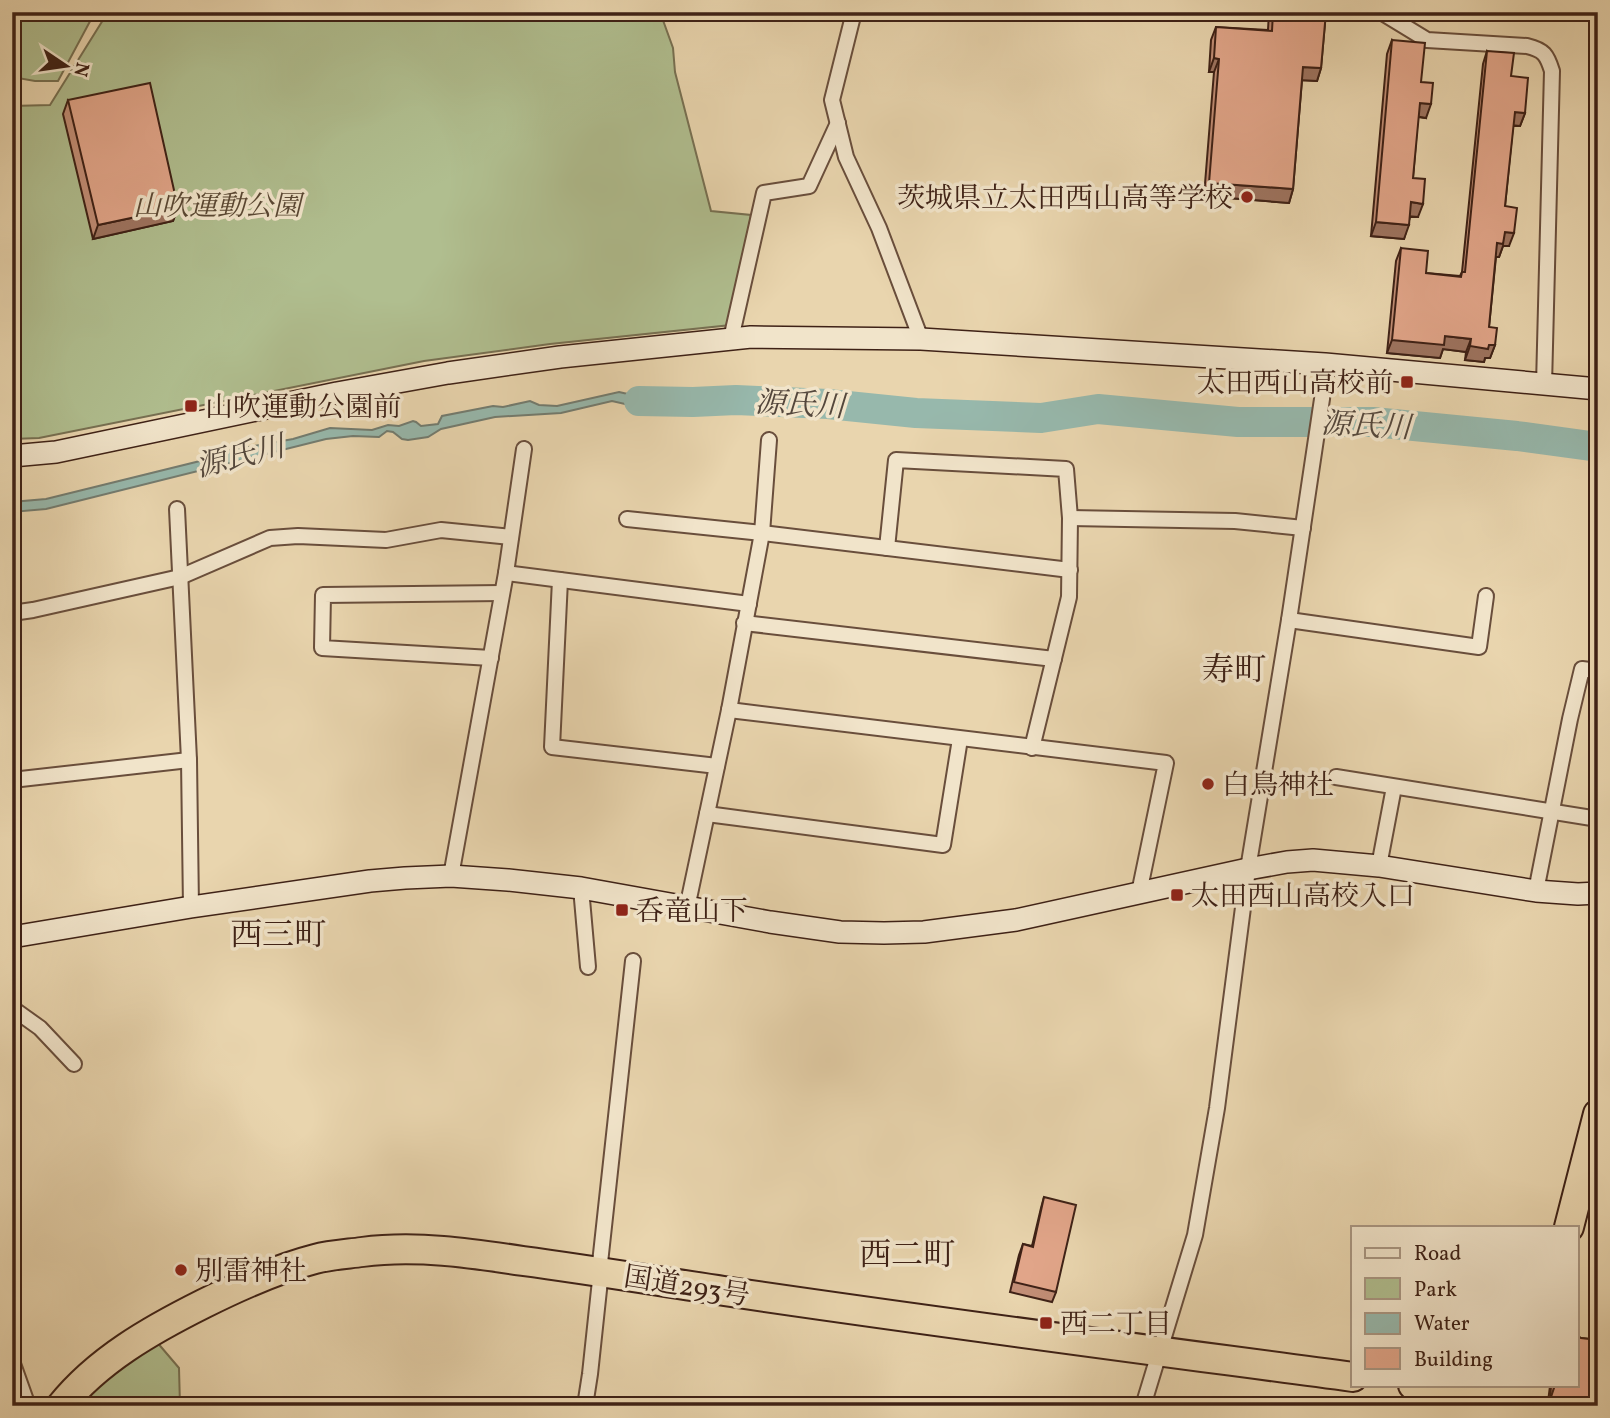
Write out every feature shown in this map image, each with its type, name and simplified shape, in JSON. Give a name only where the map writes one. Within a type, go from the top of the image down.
[{"type":"highway","points":[[1569,1226],[1596,1122]]},
{"type":"highway","name":"国道293号","points":[[61,1406],[94,1371],[142,1338],[225,1293],[267,1275],[317,1259],[399,1248],[466,1253],[601,1271],[724,1291],[1351,1377]]},
{"type":"highway","points":[[1423,1386],[1533,1397]]},
{"type":"street","points":[[854,12],[832,100],[846,157],[879,228],[921,339]]},
{"type":"street","points":[[1381,12],[1427,40],[1527,46],[1538,49],[1547,57],[1552,71],[1544,385]]},
{"type":"street","points":[[731,339],[764,192],[809,186],[838,124]]},
{"type":"street","points":[[12,456],[57,452],[337,393],[448,373],[560,357],[765,337],[921,339],[1325,364],[1598,389]]},
{"type":"street","points":[[1143,1406],[1195,1235],[1217,1108],[1248,869],[1289,620],[1325,364]]},
{"type":"street","points":[[687,908],[750,604],[762,533],[769,440]]},
{"type":"street","points":[[451,876],[506,573],[524,449]]},
{"type":"street","points":[[887,548],[896,460],[1066,468],[1070,518],[1069,597],[1032,748]]},
{"type":"street","points":[[177,509],[189,760],[191,907]]},
{"type":"street","points":[[1070,518],[1236,521],[1303,528]]},
{"type":"street","points":[[627,519],[1070,570]]},
{"type":"street","points":[[12,613],[180,577],[270,538],[298,536],[386,540],[441,530],[511,537]]},
{"type":"street","points":[[506,573],[750,604]]},
{"type":"street","points":[[560,580],[552,747],[717,766]]},
{"type":"street","points":[[491,658],[322,648],[323,595],[502,593]]},
{"type":"street","points":[[1289,620],[1479,647],[1486,596]]},
{"type":"street","points":[[744,623],[1054,659]]},
{"type":"street","points":[[1536,891],[1582,668],[1598,671]]},
{"type":"street","points":[[729,710],[1166,763],[1139,893]]},
{"type":"street","points":[[708,814],[943,845],[960,739]]},
{"type":"street","points":[[12,780],[189,760]]},
{"type":"street","points":[[1336,777],[1598,820]]},
{"type":"street","points":[[1379,866],[1394,787]]},
{"type":"street","points":[[12,937],[370,881],[451,876],[581,888],[840,932],[884,933],[937,930],[1016,920],[1248,869],[1313,860],[1379,866],[1536,891],[1598,893]]},
{"type":"street","points":[[581,888],[588,967]]},
{"type":"street","points":[[585,1406],[633,961]]},
{"type":"street","points":[[12,1008],[40,1028],[74,1063]]},
{"type":"street","points":[[12,1361],[28,1406]]},
{"type":"green space","points":[[12,12],[95,12],[58,81],[35,81],[12,77]]},
{"type":"green space","name":"山吹運動公園","points":[[108,12],[660,12],[673,48],[675,72],[711,211],[751,215],[731,325],[550,344],[424,361],[39,438],[12,439],[12,106],[50,105]]},
{"type":"green space","points":[[156,1341],[179,1368],[180,1406],[85,1406],[85,1396]]},
{"type":"water","points":[[619,392],[654,400],[680,394],[680,407],[664,404],[651,410],[612,401],[561,413],[495,417],[441,429],[428,437],[408,440],[387,431],[379,437],[326,439],[46,509],[12,512],[12,502],[46,499],[200,461],[216,453],[293,439],[330,428],[372,430],[413,421],[421,426],[438,424],[442,416],[493,406],[503,407],[530,401],[539,405],[557,406]]},
{"type":"building","points":[[1273,12],[1326,12],[1321,68],[1303,67],[1293,189],[1209,183],[1219,59],[1214,58],[1216,27],[1272,31]]},
{"type":"building","points":[[1392,40],[1425,43],[1421,82],[1433,83],[1431,104],[1420,103],[1413,178],[1425,179],[1423,204],[1411,202],[1409,225],[1376,222]]},
{"type":"building","points":[[1487,51],[1514,53],[1511,76],[1528,78],[1525,113],[1515,112],[1505,206],[1517,208],[1514,233],[1505,232],[1503,244],[1497,243],[1489,327],[1497,328],[1495,345],[1489,345],[1488,349],[1470,346],[1471,339],[1445,336],[1444,345],[1392,340],[1401,248],[1428,251],[1426,273],[1461,277],[1462,272],[1465,272]]},
{"type":"building","points":[[150,83],[178,208],[98,225],[68,100]]},
{"type":"building","points":[[1044,1197],[1076,1205],[1056,1292],[1014,1282],[1023,1244],[1033,1247]]},
{"type":"building","points":[[1578,1336],[1598,1340],[1598,1404],[1551,1397],[1555,1386],[1578,1386]]},
{"type":"waterway","name":"源氏川","points":[[639,401],[736,400],[828,404],[916,413],[1041,418],[1098,409],[1238,422],[1373,422],[1598,447]]},
{"type":"place","name":"茨城県立太田西山高等学校","points":[[1247,197]]},
{"type":"place","name":"太田西山高校前","points":[[1407,382]]},
{"type":"place","name":"山吹運動公園前","points":[[191,406]]},
{"type":"place","name":"白鳥神社","points":[[1208,784]]},
{"type":"place","name":"太田西山高校入口","points":[[1177,895]]},
{"type":"place","name":"呑竜山下","points":[[622,910]]},
{"type":"place","name":"別雷神社","points":[[181,1270]]},
{"type":"place","name":"西二丁目","points":[[1046,1323]]},
{"type":"district","name":"寿町","points":[[1234,669]]},
{"type":"district","name":"西三町","points":[[278,934]]},
{"type":"district","name":"西二町","points":[[907,1254]]}]
